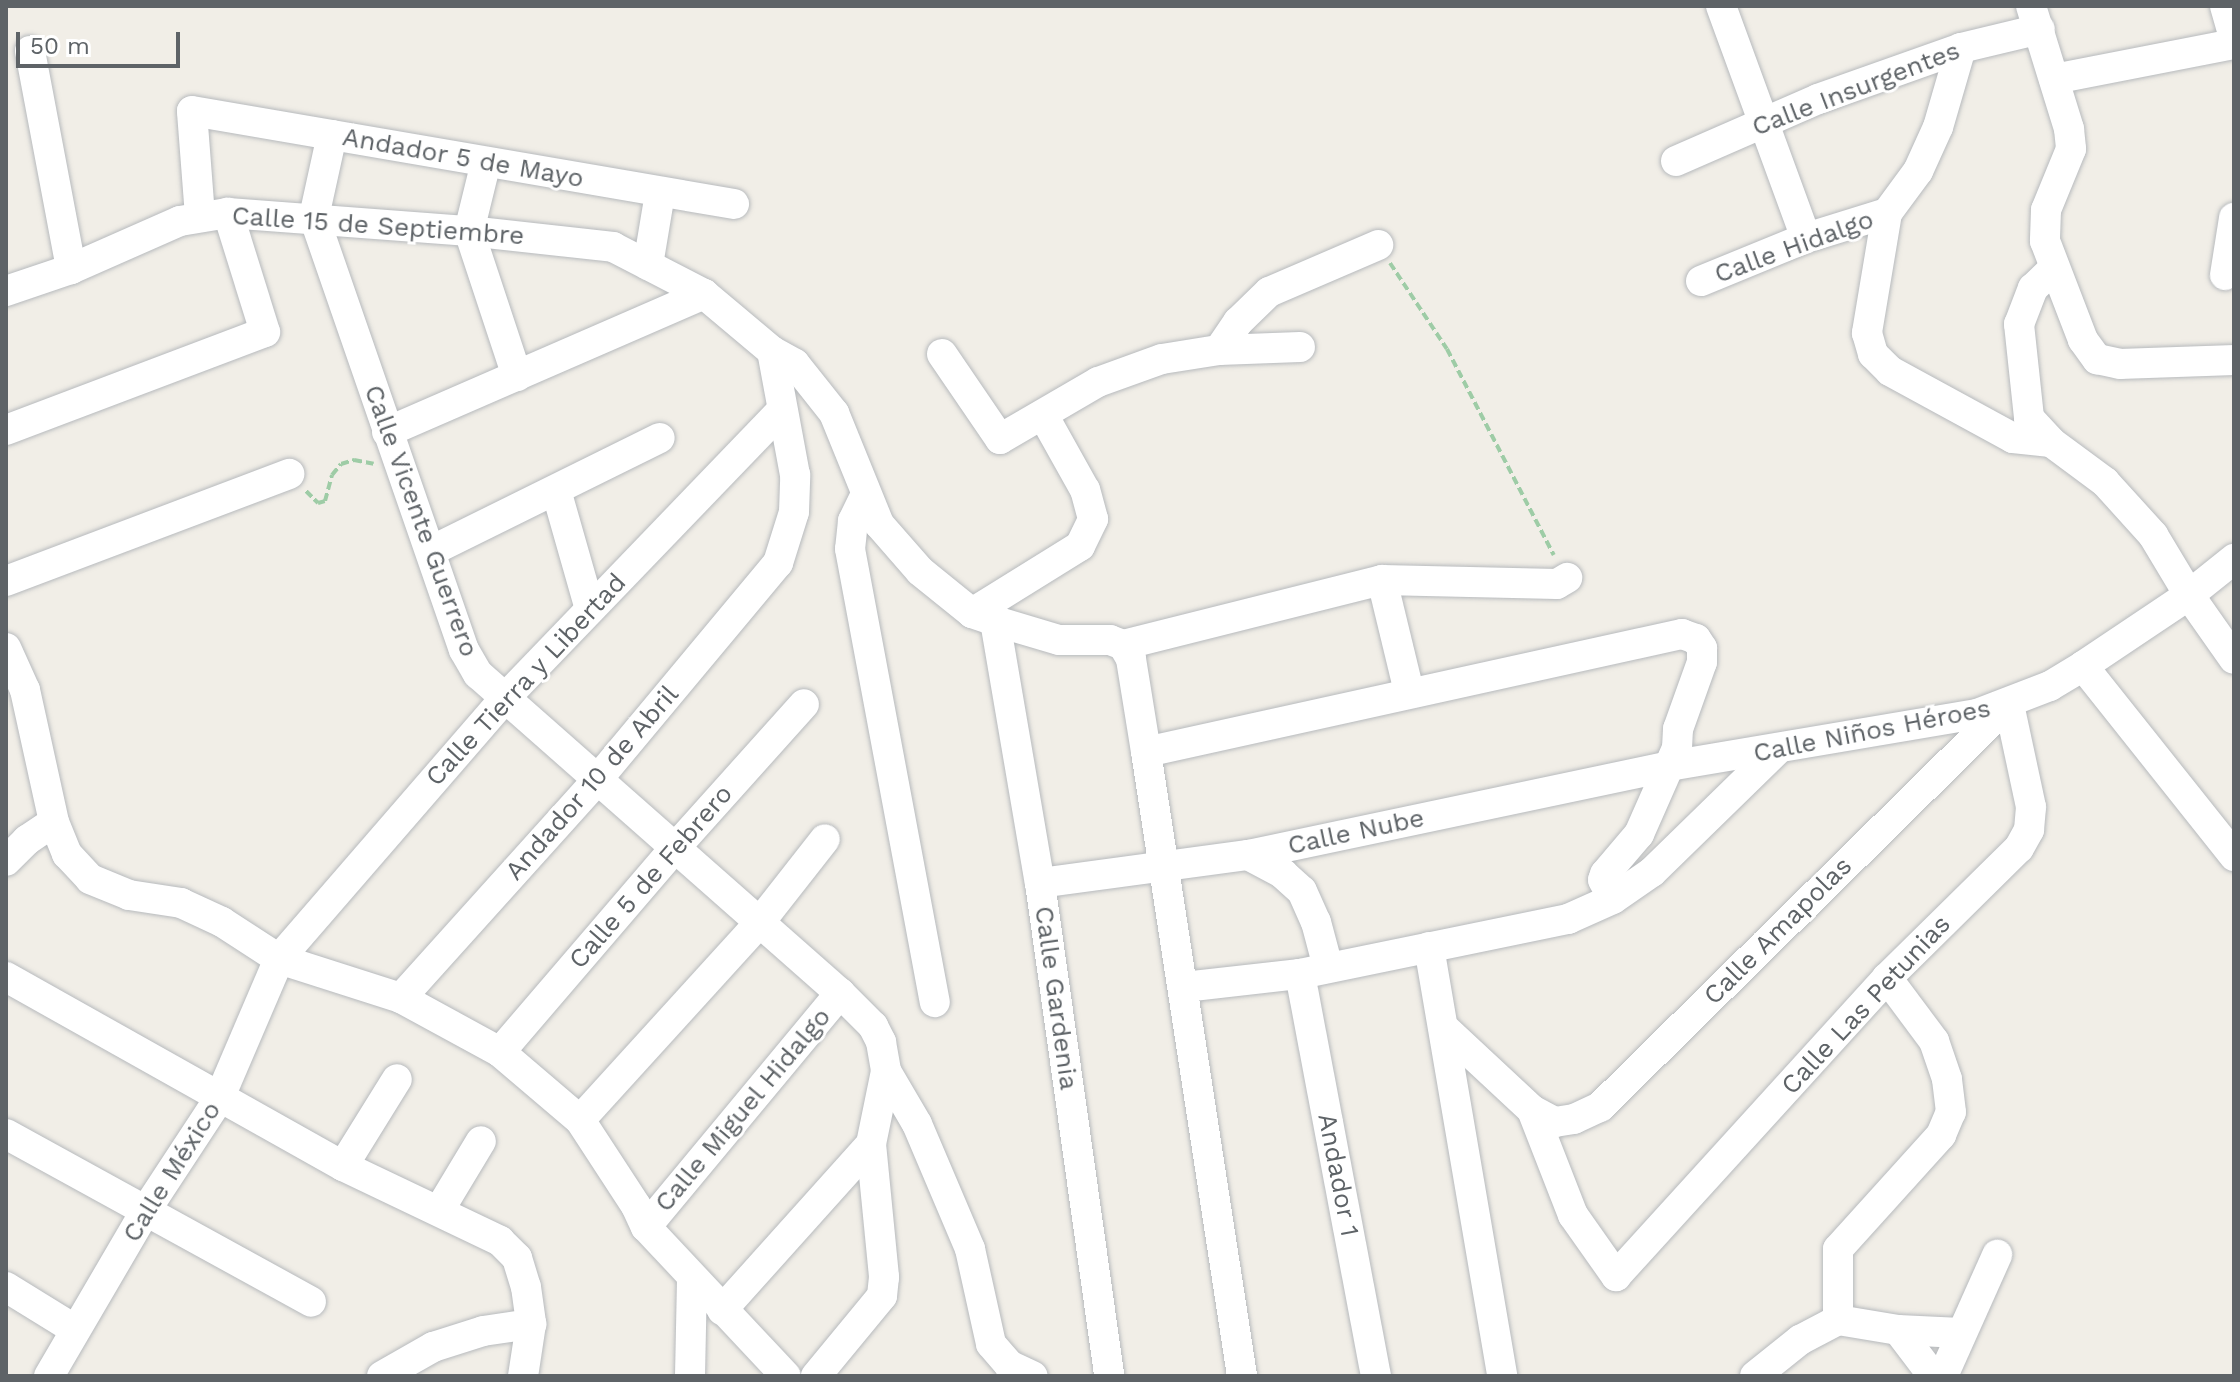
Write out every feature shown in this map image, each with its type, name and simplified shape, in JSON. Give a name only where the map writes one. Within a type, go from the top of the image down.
[{"type":"street","points":[[1721,6],[1806,238]]},
{"type":"street","points":[[2225,6],[2234,37]]},
{"type":"street","points":[[2036,17],[2069,129],[2071,149],[2046,210],[2045,241],[2053,269],[2083,340],[2097,359],[2120,364],[2234,360]]},
{"type":"street","name":"Calle Insurgentes","points":[[1676,161],[1764,121],[2036,17]]},
{"type":"street","points":[[2054,79],[2234,44]]},
{"type":"street","points":[[1961,48],[1933,138],[1918,171],[1887,213],[1867,333],[1873,354],[1890,371],[2013,438],[2051,442]]},
{"type":"street","points":[[30,51],[71,269]]},
{"type":"street","name":"Andador 5 de Mayo","points":[[214,214],[192,111],[734,204]]},
{"type":"street","points":[[314,217],[332,135]]},
{"type":"street","points":[[486,162],[469,231],[517,376]]},
{"type":"street","points":[[648,265],[660,193]]},
{"type":"street","name":"Calle Hidalgo","points":[[1701,281],[1806,238],[1887,213]]},
{"type":"street","points":[[6,430],[265,332],[214,214]]},
{"type":"street","name":"Calle 15 de Septiembre","points":[[6,291],[214,214],[314,217],[613,247],[704,294],[772,351],[795,364],[834,413],[879,524],[920,571],[984,617]]},
{"type":"street","name":"Calle Vicente Guerrero","points":[[314,217],[387,432],[408,481],[464,650],[478,674],[840,993],[873,1026],[886,1071]]},
{"type":"street","points":[[2225,275],[2234,218]]},
{"type":"street","points":[[1219,350],[1238,322],[1269,292],[1378,245]]},
{"type":"street","points":[[2053,269],[2033,288],[2019,324],[2029,418],[2051,442],[2115,492],[2153,535],[2189,595],[2234,659]]},
{"type":"street","points":[[387,432],[704,294]]},
{"type":"street","points":[[942,354],[1000,439],[1111,378],[1162,359],[1219,350],[1300,347]]},
{"type":"street","points":[[772,351],[782,410]]},
{"type":"street","name":"Andador 10 de Abril","points":[[401,998],[597,780],[778,563],[794,512],[794,488],[782,410]]},
{"type":"street","name":"Calle Tierra y Libertad","points":[[279,959],[504,699],[782,410]]},
{"type":"street","points":[[984,617],[1080,546],[1093,519],[1085,490],[1043,415]]},
{"type":"street","points":[[431,551],[660,438]]},
{"type":"street","points":[[6,581],[289,474]]},
{"type":"street","points":[[556,490],[590,609]]},
{"type":"street","points":[[866,494],[853,521],[850,549],[935,1002]]},
{"type":"street","name":"Calle Niños Héroes","points":[[1669,766],[1776,751],[1977,714],[2009,704],[2083,666],[2189,595],[2234,559]]},
{"type":"street","points":[[984,617],[1059,640],[1110,640],[1123,645],[1382,580],[1557,584],[1567,578]]},
{"type":"street","points":[[1382,580],[1409,692]]},
{"type":"street","name":"Calle Gardenia","points":[[984,617],[1040,883],[1109,1376]]},
{"type":"street","points":[[1146,752],[1682,634],[1696,639],[1702,648],[1702,662],[1678,729],[1677,748],[1639,834],[1605,874],[1603,880],[1613,899]]},
{"type":"street","points":[[1123,645],[1131,659],[1242,1376]]},
{"type":"street","points":[[6,648],[25,690],[54,822],[67,854],[90,879],[129,895],[181,903],[222,922],[279,959],[401,998],[500,1052],[580,1120],[636,1206],[646,1227],[786,1376]]},
{"type":"street","points":[[2083,666],[2234,856]]},
{"type":"street","name":"Calle 5 de Febrero","points":[[500,1052],[675,848],[804,704]]},
{"type":"street","name":"Calle Las Petunias","points":[[1532,1110],[1573,1215],[1616,1276],[1887,978],[2019,848],[2029,830],[2031,807],[2009,704]]},
{"type":"street","name":"Calle Amapolas","points":[[1532,1110],[1555,1122],[1574,1119],[1600,1107],[2009,704]]},
{"type":"street","points":[[1184,987],[1314,970],[1568,919],[1613,899],[1652,872],[1776,751]]},
{"type":"street","name":"Calle Nube","points":[[1040,883],[1163,864],[1248,855],[1669,766]]},
{"type":"street","points":[[6,861],[27,840],[54,822]]},
{"type":"street","points":[[580,1120],[760,922],[825,839]]},
{"type":"street","name":"Andador 1","points":[[1248,855],[1283,874],[1302,891],[1316,922],[1314,970],[1376,1376]]},
{"type":"street","points":[[1429,947],[1502,1376]]},
{"type":"street","name":"Calle México","points":[[49,1376],[146,1210],[219,1099],[279,959]]},
{"type":"street","points":[[6,977],[343,1166],[440,1209],[500,1241],[517,1258],[531,1324],[523,1376]]},
{"type":"street","points":[[1838,1320],[1838,1249],[1848,1234],[1941,1135],[1951,1112],[1947,1079],[1934,1041],[1887,978]]},
{"type":"street","name":"Calle Miguel Hidalgo","points":[[646,1227],[840,993]]},
{"type":"street","points":[[1444,1028],[1532,1110]]},
{"type":"street","points":[[816,1376],[882,1296],[884,1277],[871,1144],[886,1071]]},
{"type":"street","points":[[886,1071],[917,1124],[970,1249],[991,1344],[1009,1365],[1033,1376]]},
{"type":"street","points":[[343,1166],[397,1079]]},
{"type":"street","points":[[6,1134],[311,1302]]},
{"type":"street","points":[[440,1209],[481,1141]]},
{"type":"street","points":[[722,1310],[871,1144]]},
{"type":"street","points":[[1943,1376],[1997,1255]]},
{"type":"street","points":[[690,1376],[692,1279]]},
{"type":"street","points":[[6,1287],[74,1329]]},
{"type":"street","points":[[1755,1376],[1800,1340],[1838,1320],[1898,1330],[1961,1333]]},
{"type":"street","points":[[382,1376],[433,1347],[483,1331],[531,1324]]},
{"type":"street","points":[[1898,1330],[1933,1376]]},
{"type":"path","points":[[1378,245],[1447,349],[1567,578]]},
{"type":"path","points":[[289,474],[318,503],[328,497],[332,475],[341,464],[354,460],[367,461],[408,481]]}]
